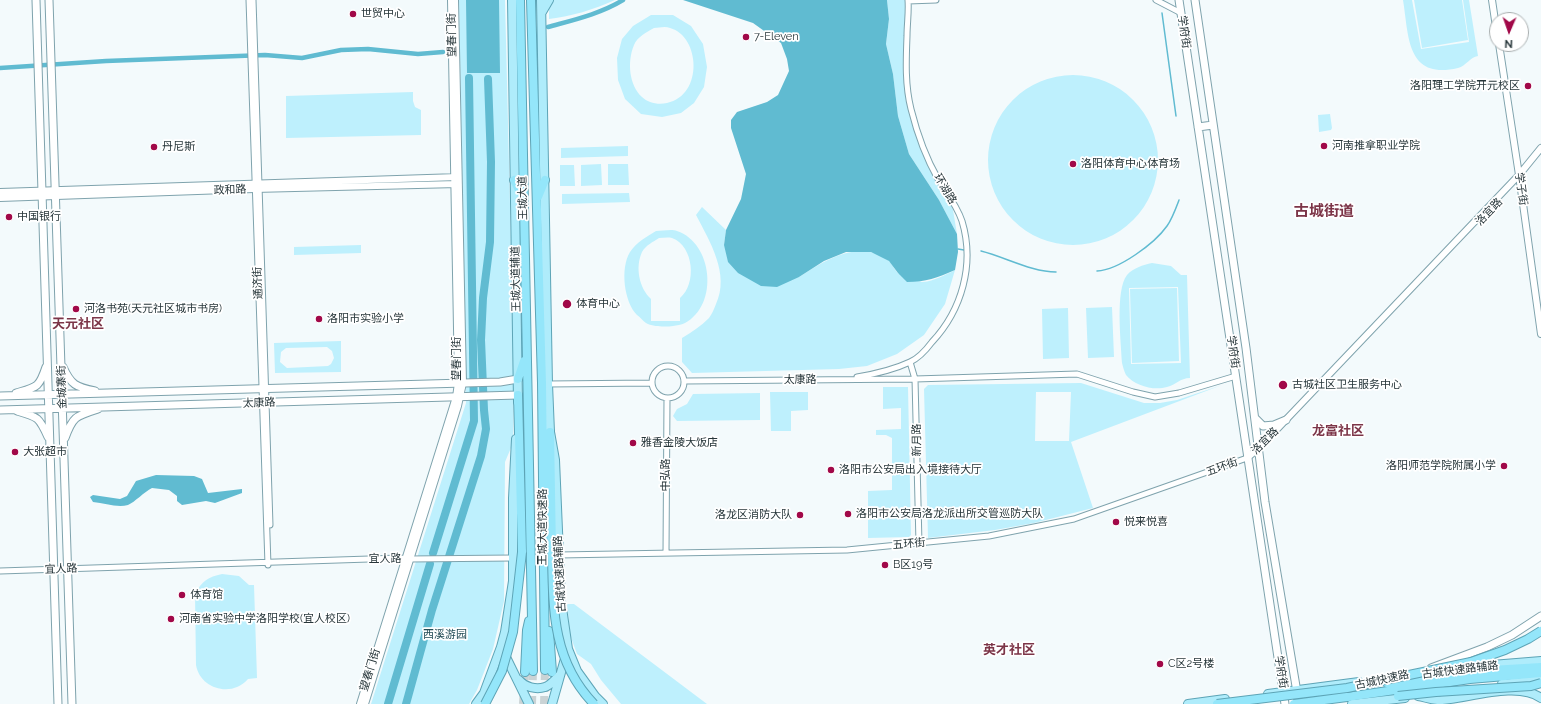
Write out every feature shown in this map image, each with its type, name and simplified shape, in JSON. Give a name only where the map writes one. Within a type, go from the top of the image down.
[{"type":"highway","name":"王城大道","points":[[520,0],[527,395]]},
{"type":"highway","name":"王城大道","points":[[531,0],[541,357],[545,384]]},
{"type":"highway","points":[[514,180],[524,199]]},
{"type":"highway","points":[[537,200],[545,180]]},
{"type":"highway","points":[[518,379],[526,356]]},
{"type":"highway","name":"王城大道快速路","points":[[545,384],[544,606],[548,671]]},
{"type":"highway","points":[[485,704],[502,671],[513,632],[522,552],[518,395]]},
{"type":"highway","name":"王城大道快速路","points":[[527,395],[533,606],[529,672]]},
{"type":"highway","points":[[544,503],[550,432]]},
{"type":"highway","points":[[550,432],[555,554],[553,602],[558,636],[571,674],[587,697],[594,704]]},
{"type":"highway","points":[[520,453],[529,504]]},
{"type":"highway","name":"古城快速路","points":[[1217,704],[1347,688],[1471,662],[1505,650],[1541,631]]},
{"type":"highway","points":[[1347,688],[1491,670],[1541,667]]},
{"type":"highway","points":[[1350,701],[1470,680],[1541,673]]},
{"type":"highway","name":"古城快速路","points":[[1294,704],[1350,701],[1436,692],[1531,686],[1541,682]]},
{"type":"main road","name":"金城寨街","points":[[36,0],[58,704]]},
{"type":"main road","name":"金城寨街","points":[[49,0],[72,704]]},
{"type":"main road","name":"王城大道辅道","points":[[512,0],[518,379],[513,498],[513,558]]},
{"type":"main road","points":[[541,0],[545,180],[545,384],[550,432]]},
{"type":"main road","points":[[541,14],[549,0]]},
{"type":"main road","name":"学府街","points":[[1179,0],[1285,704]]},
{"type":"main road","name":"学府街","points":[[1195,0],[1246,348],[1259,451],[1299,704]]},
{"type":"main road","points":[[1198,127],[1213,125]]},
{"type":"main road","points":[[43,218],[44,213],[48,211],[53,212],[56,218]]},
{"type":"main road","points":[[1232,350],[1246,348]]},
{"type":"main road","points":[[48,363],[49,369],[55,371],[58,369],[61,362]]},
{"type":"main road","points":[[61,362],[68,378],[73,384],[80,388],[107,393]]},
{"type":"main road","points":[[8,396],[38,385],[42,380],[48,363]]},
{"type":"main road","name":"太康路","points":[[0,396],[264,390],[500,382],[518,379]]},
{"type":"main road","points":[[82,394],[80,397],[82,407]]},
{"type":"main road","points":[[27,395],[30,400],[28,409]]},
{"type":"main road","name":"太康路","points":[[0,410],[518,395]]},
{"type":"main road","points":[[64,439],[74,418],[106,406]]},
{"type":"main road","points":[[9,409],[38,418],[50,438]]},
{"type":"main road","points":[[1254,411],[1256,420],[1263,426],[1274,425],[1286,420]]},
{"type":"main road","points":[[50,438],[54,431],[57,431],[60,432],[64,439]]},
{"type":"main road","name":"古城快速路辅路","points":[[555,554],[560,601],[568,650],[577,671],[595,696],[603,704]]},
{"type":"main road","points":[[476,704],[484,693],[505,632],[513,581],[513,558]]},
{"type":"main road","points":[[1411,676],[1486,647],[1512,635],[1541,616]]},
{"type":"main road","points":[[501,647],[529,704]]},
{"type":"main road","points":[[552,704],[568,650]]},
{"type":"main road","name":"古城快速路辅路","points":[[1188,704],[1492,665],[1541,661]]},
{"type":"main road","points":[[516,676],[524,685],[533,688],[546,687],[561,674]]},
{"type":"main road","name":"古城快速路辅路","points":[[1350,701],[1383,702],[1418,696],[1541,682]]},
{"type":"main road","points":[[1418,696],[1440,700],[1516,690],[1530,692],[1541,698]]},
{"type":"street","name":"通济街","points":[[249,0],[253,46]]},
{"type":"street","name":"通济街","points":[[253,0],[257,186],[270,564]]},
{"type":"street","name":"望春门街","points":[[451,0],[457,181]]},
{"type":"street","name":"望春门街","points":[[360,704],[458,397],[460,383],[456,0]]},
{"type":"street","points":[[908,1],[936,0]]},
{"type":"street","points":[[1156,0],[1181,13]]},
{"type":"street","points":[[1493,0],[1495,12]]},
{"type":"street","points":[[1493,0],[1494,12]]},
{"type":"street","name":"环湖路","points":[[819,380],[852,378],[882,372],[910,362],[920,356],[949,321],[960,300],[966,263],[966,242],[962,222],[955,206],[939,180],[925,152],[910,107],[906,77],[908,1]]},
{"type":"street","name":"学子街","points":[[1501,52],[1541,322]]},
{"type":"street","name":"洛宜路","points":[[1259,451],[1286,420],[1520,177],[1541,148]]},
{"type":"street","name":"洛宜路","points":[[1247,458],[1259,451],[1520,177],[1541,153]]},
{"type":"street","name":"政和路","points":[[0,192],[55,194],[257,186],[457,181]]},
{"type":"street","name":"政和路","points":[[0,198],[42,194]]},
{"type":"street","name":"学子街","points":[[1537,287],[1541,334]]},
{"type":"street","name":"新月路","points":[[910,362],[915,379],[919,544]]},
{"type":"street","points":[[666,366],[677,368],[681,372],[684,381],[684,386],[677,395],[666,398],[656,393],[652,382],[655,372],[666,366]]},
{"type":"street","name":"太康路","points":[[684,381],[915,379],[1077,374],[1133,392],[1155,397],[1178,393],[1236,376]]},
{"type":"street","points":[[545,384],[652,382]]},
{"type":"street","name":"中弘路","points":[[666,398],[666,553]]},
{"type":"street","name":"五环街","points":[[555,554],[847,550],[989,536],[1074,519],[1247,458]]},
{"type":"street","name":"宜人路","points":[[0,572],[441,558],[513,558]]},
{"type":"street","name":"望春门街","points":[[365,704],[406,559]]},
{"type":"green space","name":"西溪游园","points":[[459,0],[505,0],[514,368],[513,443],[505,462],[504,601],[493,649],[477,690],[469,704],[371,704],[466,403]]},
{"type":"green space","points":[[549,0],[615,0],[582,12],[549,19]]},
{"type":"green space","points":[[887,0],[908,0],[907,79],[911,107],[920,141],[942,180],[952,204],[957,234],[939,200],[909,154],[898,116],[893,74],[886,44],[889,19]]},
{"type":"green space","points":[[1403,0],[1412,0],[1421,49],[1469,42],[1463,0],[1469,0],[1478,56],[1458,68],[1441,70],[1428,68],[1419,61],[1413,52],[1409,40]]},
{"type":"green space","points":[[1414,0],[1462,0],[1468,40],[1422,48]]},
{"type":"green space","points":[[651,15],[673,15],[691,26],[703,44],[707,67],[704,87],[694,103],[681,113],[662,117],[641,114],[625,99],[618,80],[617,58],[622,39],[633,26]],"holes":[[[668,27],[680,33],[687,42],[692,53],[694,66],[692,78],[687,89],[679,98],[664,104],[657,104],[644,99],[634,86],[630,73],[630,59],[635,42],[642,35],[654,28]]]},
{"type":"green space","name":"洛阳体育中心体育场","points":[[1065,75],[1081,75],[1106,81],[1127,94],[1139,106],[1152,127],[1155,135],[1158,160],[1157,177],[1152,193],[1139,214],[1127,226],[1106,239],[1098,242],[1081,245],[1065,245],[1040,239],[1019,226],[1007,214],[994,193],[991,185],[988,168],[988,152],[994,127],[1007,106],[1019,94],[1040,81],[1048,78]]},
{"type":"green space","points":[[413,92],[415,107],[421,110],[421,135],[286,138],[286,96]]},
{"type":"green space","points":[[1330,114],[1331,130],[1319,132],[1318,115]]},
{"type":"green space","points":[[628,146],[628,156],[561,158],[561,148]]},
{"type":"green space","points":[[601,164],[602,185],[581,186],[581,165]]},
{"type":"green space","points":[[608,164],[628,164],[629,185],[608,185]]},
{"type":"green space","points":[[560,165],[574,165],[575,186],[560,186]]},
{"type":"green space","points":[[629,193],[630,202],[562,204],[562,194]]},
{"type":"green space","points":[[702,207],[726,230],[724,245],[799,277],[819,264],[842,254],[854,251],[865,251],[877,254],[888,260],[898,273],[921,282],[935,279],[955,270],[945,304],[924,335],[897,354],[867,366],[839,369],[692,373],[682,362],[682,338],[700,326],[710,316],[720,293],[721,281],[720,270],[712,247],[696,215]]},
{"type":"green space","points":[[675,230],[689,238],[698,248],[704,261],[707,275],[707,289],[703,303],[696,314],[682,324],[663,327],[645,322],[637,315],[626,294],[624,276],[627,259],[630,252],[642,240],[656,231]],"holes":[[[659,238],[672,238],[679,242],[689,257],[691,275],[689,284],[680,298],[680,321],[651,321],[651,299],[644,289],[639,277],[639,264],[642,252],[646,247]]]},
{"type":"green space","points":[[361,245],[361,253],[294,255],[294,247]]},
{"type":"green space","points":[[1152,263],[1171,266],[1181,275],[1187,275],[1190,378],[1183,379],[1170,386],[1162,388],[1145,387],[1134,382],[1126,375],[1122,363],[1120,304],[1123,282],[1132,270]],"holes":[[[1178,287],[1181,363],[1131,364],[1129,288]]]},
{"type":"green space","points":[[1177,288],[1179,361],[1132,363],[1130,289]]},
{"type":"green space","points":[[1112,307],[1114,357],[1088,358],[1086,308]]},
{"type":"green space","points":[[1068,308],[1069,358],[1043,359],[1042,309]]},
{"type":"green space","points":[[341,341],[341,372],[275,373],[274,343]],"holes":[[[327,347],[332,351],[334,358],[328,366],[287,368],[280,362],[281,352],[286,348]]]},
{"type":"green space","points":[[1081,383],[1144,403],[1160,403],[1177,400],[1222,385],[1071,442],[1093,508],[1034,523],[995,530],[928,538],[924,389],[928,385]],"holes":[[[1036,392],[1071,392],[1069,441],[1035,441]]]},
{"type":"green space","points":[[883,387],[908,387],[911,535],[909,537],[868,538],[868,491],[892,490],[892,438],[886,435],[876,435],[876,430],[901,429],[901,408],[883,409]]},
{"type":"green space","points":[[770,392],[808,392],[808,410],[791,411],[791,431],[771,431]]},
{"type":"green space","points":[[760,393],[760,420],[677,421],[673,416],[677,409],[687,404],[693,394]]},
{"type":"green space","points":[[222,574],[239,576],[249,585],[254,585],[257,678],[248,679],[241,685],[226,689],[210,685],[199,673],[196,665],[195,594],[206,580]]},
{"type":"green space","points":[[567,604],[574,604],[707,704],[621,704],[601,680],[591,664],[577,654],[570,635]]},
{"type":"shaded area","points":[[466,0],[499,0],[500,73],[467,73]]},
{"type":"shaded area","points":[[683,0],[887,0],[889,19],[886,44],[893,74],[898,116],[909,154],[939,200],[957,234],[958,252],[955,270],[931,279],[907,282],[889,261],[871,252],[846,252],[824,261],[799,277],[777,287],[761,286],[738,273],[728,262],[724,245],[726,230],[741,199],[746,174],[731,128],[731,120],[737,112],[767,102],[778,95],[789,71],[787,59],[781,43],[753,23]]},
{"type":"shaded area","points":[[156,475],[194,476],[202,479],[208,493],[242,489],[242,493],[215,503],[206,501],[182,505],[177,501],[177,496],[169,490],[152,488],[131,504],[124,506],[93,502],[90,497],[93,495],[120,499],[127,496],[136,481]]},
{"type":"waterway","points":[[548,27],[596,13],[623,0]]},
{"type":"waterway","points":[[1162,13],[1176,116]]},
{"type":"waterway","points":[[0,68],[106,61],[265,55],[302,58],[341,50],[368,49],[418,54],[443,52]]},
{"type":"waterway","points":[[433,553],[474,421],[469,78]]},
{"type":"waterway","points":[[406,704],[432,610],[481,456],[486,429],[481,340],[483,298],[490,242],[491,162],[488,79]]},
{"type":"waterway","points":[[1097,271],[1116,266],[1126,261],[1154,240],[1169,223],[1179,200]]},
{"type":"waterway","points":[[958,249],[964,250]]},
{"type":"waterway","points":[[981,251],[1038,270],[1056,272]]},
{"type":"waterway","points":[[388,704],[430,564]]},
{"type":"tunnel","points":[[544,704],[545,670]]},
{"type":"tunnel","points":[[532,704],[533,671]]},
{"type":"tunnel","points":[[523,704],[525,672]]},
{"type":"place","name":"世贸中心","points":[[353,14]]},
{"type":"place","name":"7-Eleven","points":[[746,37]]},
{"type":"place","name":"洛阳理工学院开元校区","points":[[1528,86]]},
{"type":"place","name":"河南推拿职业学院","points":[[1324,146]]},
{"type":"place","name":"丹尼斯","points":[[154,147]]},
{"type":"place","name":"洛阳体育中心体育场","points":[[1073,164]]},
{"type":"place","name":"中国银行","points":[[9,217]]},
{"type":"place","name":"体育中心","points":[[567,304]]},
{"type":"place","name":"河洛书苑(天元社区城市书房)","points":[[76,309]]},
{"type":"place","name":"洛阳市实验小学","points":[[319,319]]},
{"type":"place","name":"古城社区卫生服务中心","points":[[1283,385]]},
{"type":"place","name":"雅香金陵大饭店","points":[[633,443]]},
{"type":"place","name":"大张超市","points":[[15,452]]},
{"type":"place","name":"洛阳师范学院附属小学","points":[[1504,466]]},
{"type":"place","name":"洛阳市公安局出入境接待大厅","points":[[831,470]]},
{"type":"place","name":"洛阳市公安局洛龙派出所交管巡防大队","points":[[848,514]]},
{"type":"place","name":"洛龙区消防大队","points":[[800,515]]},
{"type":"place","name":"悦来悦喜","points":[[1116,522]]},
{"type":"place","name":"B区19号","points":[[885,565]]},
{"type":"place","name":"体育馆","points":[[182,595]]},
{"type":"place","name":"河南省实验中学洛阳学校(宜人校区)","points":[[171,619]]},
{"type":"place","name":"C区2号楼","points":[[1160,664]]},
{"type":"district","name":"古城街道","points":[[1324,211]]},
{"type":"district","name":"天元社区","points":[[78,324]]},
{"type":"district","name":"龙富社区","points":[[1338,431]]},
{"type":"district","name":"英才社区","points":[[1009,650]]}]
